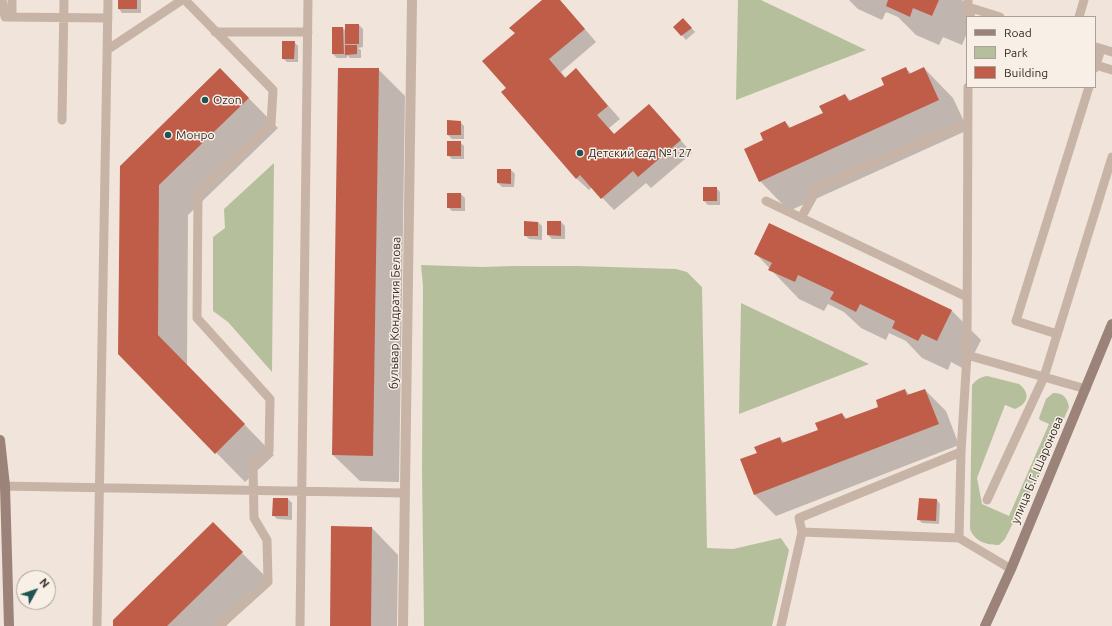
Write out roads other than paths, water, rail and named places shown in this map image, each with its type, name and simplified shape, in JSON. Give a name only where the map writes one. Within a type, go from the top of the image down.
[{"type":"main road","name":"улица Б.Г. Шаронова","points":[[985,626],[1011,569],[1112,324]]},
{"type":"main road","points":[[0,440],[9,626]]},
{"type":"street","name":"бульвар Кондратия Белова","points":[[404,626],[412,0]]},
{"type":"lane","points":[[2,0],[5,17],[108,18]]},
{"type":"lane","points":[[12,0],[12,17]]},
{"type":"lane","points":[[62,120],[64,0]]},
{"type":"lane","points":[[97,626],[108,0]]},
{"type":"lane","points":[[107,50],[183,0],[273,90],[271,124],[198,193],[197,318],[270,399],[269,450],[253,466],[254,518],[267,540],[268,582],[219,626]]},
{"type":"lane","points":[[300,626],[308,0]]},
{"type":"lane","points":[[1079,16],[1084,0]]},
{"type":"lane","points":[[968,16],[968,4],[998,16]]},
{"type":"lane","points":[[215,32],[308,32]]},
{"type":"lane","points":[[1112,52],[1098,48],[1096,66],[1112,70]]},
{"type":"lane","points":[[958,538],[961,452],[967,355],[968,88]]},
{"type":"lane","points":[[1057,334],[1016,321],[1089,88]]},
{"type":"lane","points":[[801,218],[818,187],[967,123]]},
{"type":"lane","points":[[987,500],[1044,377],[1112,157]]},
{"type":"lane","points":[[766,202],[967,297]]},
{"type":"lane","points":[[967,355],[1086,389]]},
{"type":"lane","points":[[781,626],[802,532],[799,518],[961,452]]},
{"type":"lane","points":[[2,486],[405,493]]},
{"type":"lane","points":[[802,532],[958,538],[1011,569]]},
{"type":"place","name":"Ozon","points":[[205,100]]},
{"type":"place","name":"Монро","points":[[168,135]]},
{"type":"place","name":"Детский сад №127","points":[[580,153]]}]
